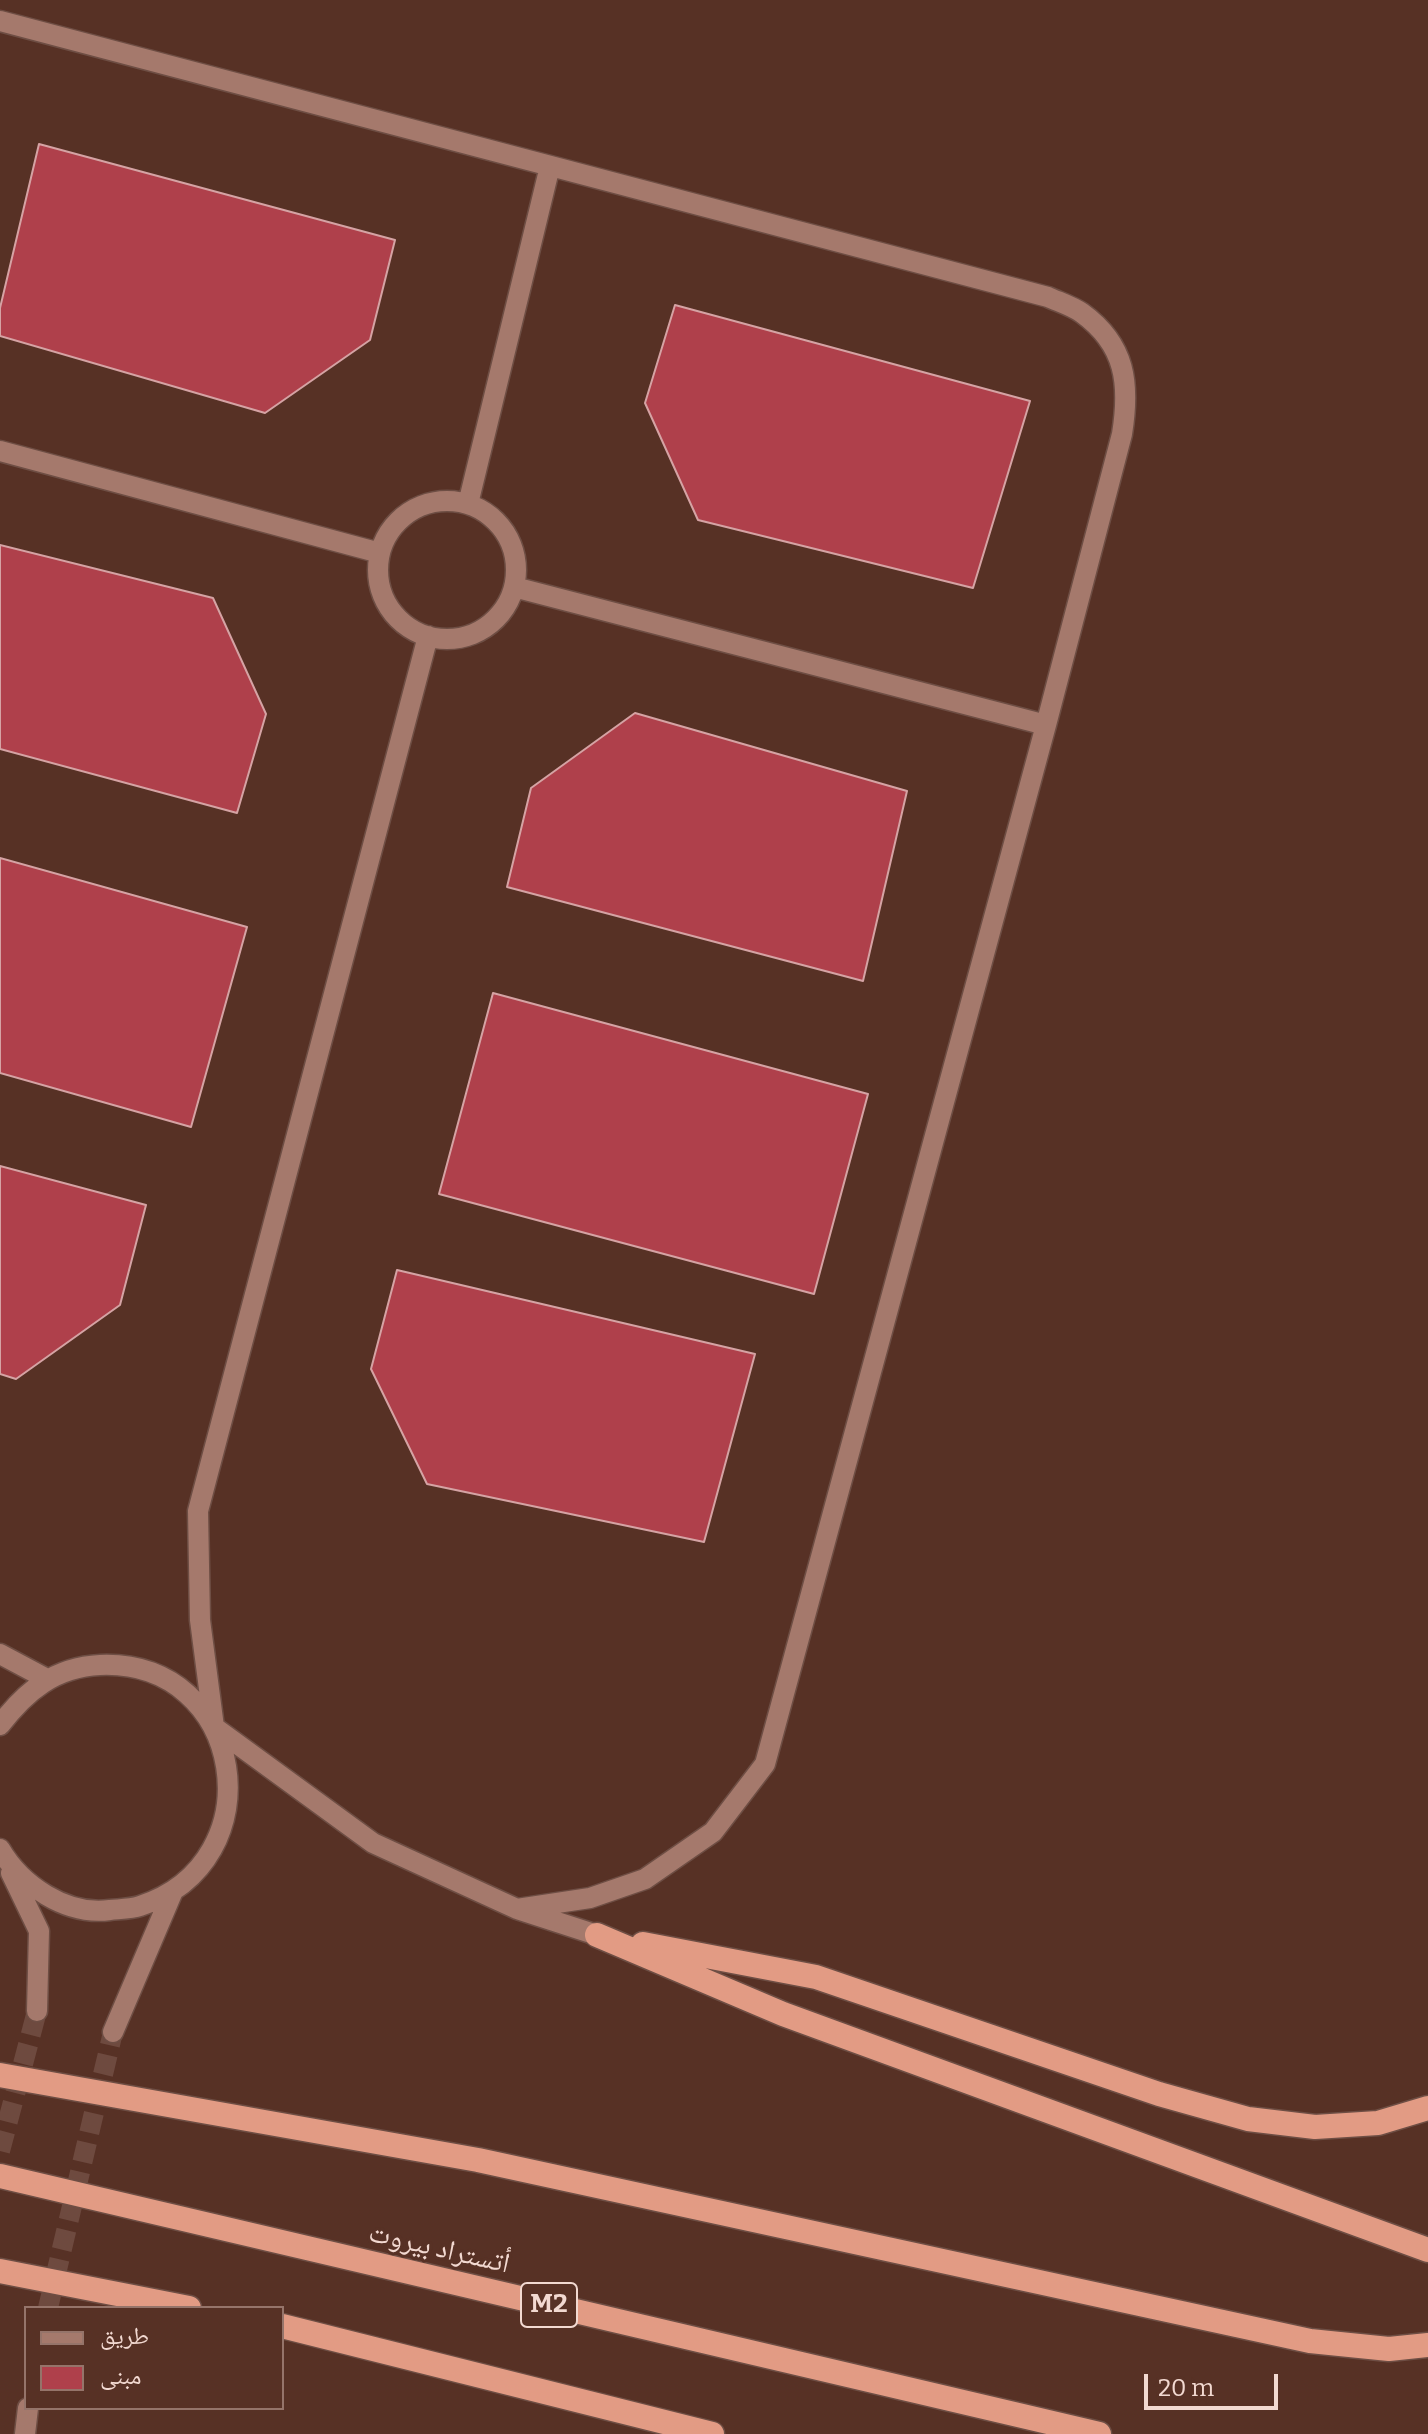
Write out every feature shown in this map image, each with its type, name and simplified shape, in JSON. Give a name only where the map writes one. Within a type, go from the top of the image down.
[{"type":"highway","points":[[597,1935],[816,1977],[1159,2094],[1248,2119],[1315,2127],[1378,2123],[1428,2108]]},
{"type":"highway","points":[[597,1935],[783,2014],[1428,2250]]},
{"type":"highway","points":[[0,2075],[478,2160],[1310,2341],[1389,2349],[1428,2345]]},
{"type":"highway","name":"أتستراد بيروت","points":[[0,2176],[1099,2434]]},
{"type":"highway","points":[[0,2271],[179,2306]]},
{"type":"highway","points":[[284,2327],[712,2434]]},
{"type":"street","points":[[0,21],[1048,297],[1080,311],[1106,335],[1122,365],[1127,399],[1122,434],[765,1764],[713,1832],[645,1879],[590,1898],[517,1909]]},
{"type":"street","points":[[468,504],[550,166]]},
{"type":"street","points":[[0,451],[380,553]]},
{"type":"street","points":[[446,501],[468,504],[488,513],[503,529],[514,549],[517,571],[514,587],[501,614],[484,629],[462,638],[439,639],[416,632],[398,618],[384,599],[378,576],[380,553],[389,532],[404,516],[424,505],[446,501]]},
{"type":"street","points":[[514,587],[1046,725]]},
{"type":"street","points":[[0,1850],[9,1864],[35,1889],[68,1905],[104,1911],[140,1906],[173,1891],[200,1866],[220,1835],[229,1799],[227,1762],[214,1727],[200,1620],[198,1511],[428,636]]},
{"type":"street","points":[[0,1654],[47,1679]]},
{"type":"street","points":[[0,1725],[18,1701],[47,1679],[83,1666],[122,1664],[159,1675],[191,1697],[214,1727],[373,1843],[517,1909],[597,1935]]},
{"type":"street","points":[[0,1850],[39,1931],[37,2011]]},
{"type":"street","points":[[113,2032],[173,1891]]},
{"type":"street","points":[[25,2434],[28,2410]]},
{"type":"building","points":[[39,144],[395,240],[370,340],[265,413],[0,336],[0,308]]},
{"type":"building","points":[[675,305],[1030,401],[973,588],[698,520],[645,403]]},
{"type":"building","points":[[0,545],[213,598],[266,714],[237,813],[0,749]]},
{"type":"building","points":[[635,713],[907,791],[863,981],[507,887],[531,788]]},
{"type":"building","points":[[0,858],[247,927],[191,1127],[0,1073]]},
{"type":"building","points":[[493,993],[868,1094],[814,1294],[439,1194]]},
{"type":"building","points":[[0,1166],[146,1205],[120,1305],[16,1379],[0,1374]]},
{"type":"building","points":[[397,1270],[755,1354],[704,1542],[427,1484],[371,1369]]},
{"type":"tunnel","points":[[0,2151],[37,2011]]},
{"type":"tunnel","points":[[48,2306],[113,2032]]}]
